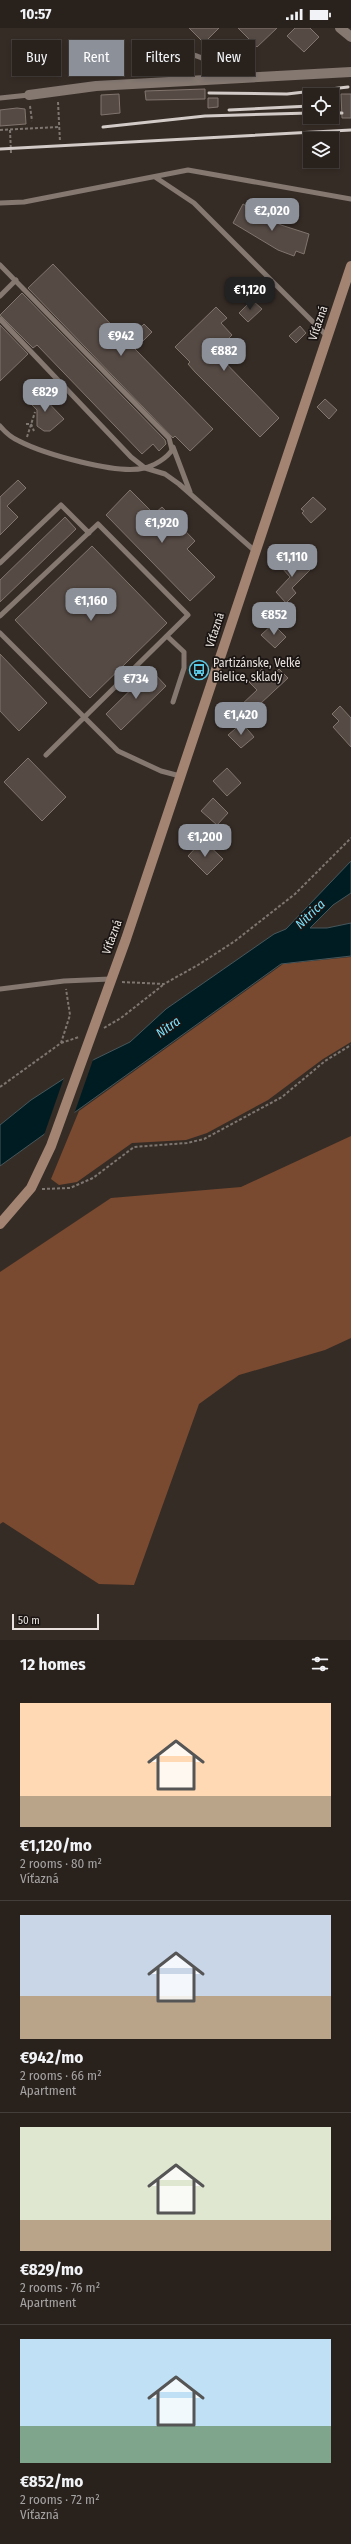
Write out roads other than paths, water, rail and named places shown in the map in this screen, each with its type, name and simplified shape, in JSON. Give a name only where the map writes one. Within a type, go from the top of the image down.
[{"type":"main road","name":"Víťazná","points":[[0,1224],[32,1185],[51,1146],[110,979],[126,939],[351,266]]},
{"type":"street","points":[[340,28],[351,37]]},
{"type":"street","points":[[29,95],[96,86],[351,72]]},
{"type":"lane","points":[[194,56],[204,58],[214,68],[220,79]]},
{"type":"lane","points":[[0,98],[29,95]]},
{"type":"lane","points":[[0,204],[24,202],[188,170],[351,199]]},
{"type":"lane","points":[[155,177],[194,203],[327,336]]},
{"type":"lane","points":[[0,265],[169,438],[190,494]]},
{"type":"lane","points":[[0,296],[16,280]]},
{"type":"lane","points":[[0,319],[131,457],[145,468]]},
{"type":"lane","points":[[0,426],[23,443],[67,458],[118,469],[145,468],[165,474],[256,551]]},
{"type":"lane","points":[[145,468],[168,456],[172,450],[172,444]]},
{"type":"lane","points":[[0,563],[61,505],[88,533]]},
{"type":"lane","points":[[0,616],[98,524],[188,615],[168,637],[46,755]]},
{"type":"lane","points":[[0,632],[118,751],[161,771],[180,776]]},
{"type":"lane","points":[[168,637],[184,652],[184,668],[173,702]]},
{"type":"lane","points":[[0,989],[64,981],[110,979]]},
{"type":"water","points":[[351,861],[351,893],[333,905],[310,928],[327,928],[351,923],[351,956],[281,964],[0,1166],[0,1125],[31,1100],[91,1061],[130,1042],[166,1009],[274,934],[286,929]]},
{"type":"railway","points":[[209,93],[287,94],[348,87]]},
{"type":"railway","points":[[229,110],[303,106]]},
{"type":"railway","points":[[103,127],[205,116],[303,113]]},
{"type":"railway","points":[[0,149],[351,130]]},
{"type":"place","name":"Partizánske, Veľké Bielice, sklady","points":[[199,670]]},
{"type":"water label","name":"Nitrica","points":[[310,914]]},
{"type":"water label","name":"Nitra","points":[[168,1027]]}]
